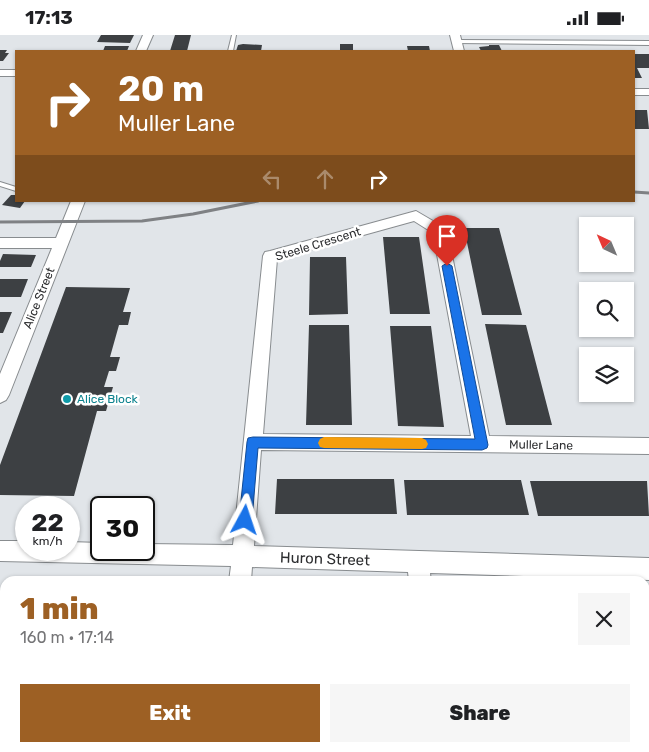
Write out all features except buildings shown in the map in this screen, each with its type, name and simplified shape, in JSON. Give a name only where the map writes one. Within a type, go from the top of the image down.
[{"type":"street","points":[[141,50],[148,35]]},
{"type":"street","points":[[0,73],[15,73]]},
{"type":"street","points":[[635,92],[649,92]]},
{"type":"street","name":"Alice Street","points":[[0,395],[78,202]]},
{"type":"street","name":"Steele Crescent","points":[[240,576],[270,256],[416,216],[440,231],[482,445]]},
{"type":"street","points":[[0,243],[61,243]]},
{"type":"street","name":"Muller Lane","points":[[253,442],[649,447]]},
{"type":"street","name":"Huron Street","points":[[0,551],[242,556],[419,572],[649,569]]},
{"type":"lane","points":[[230,50],[234,35]]},
{"type":"lane","points":[[457,43],[649,43]]},
{"type":"lane","points":[[0,184],[15,189]]},
{"type":"railway","points":[[635,192],[649,193]]},
{"type":"railway","points":[[0,222],[142,221],[193,214],[253,202]]},
{"type":"slow traffic","points":[[324,443],[422,444]]},
{"type":"place","name":"Alice Block","points":[[67,399]]},
{"type":"route","points":[[245,520],[253,442],[482,445],[447,266]]}]
